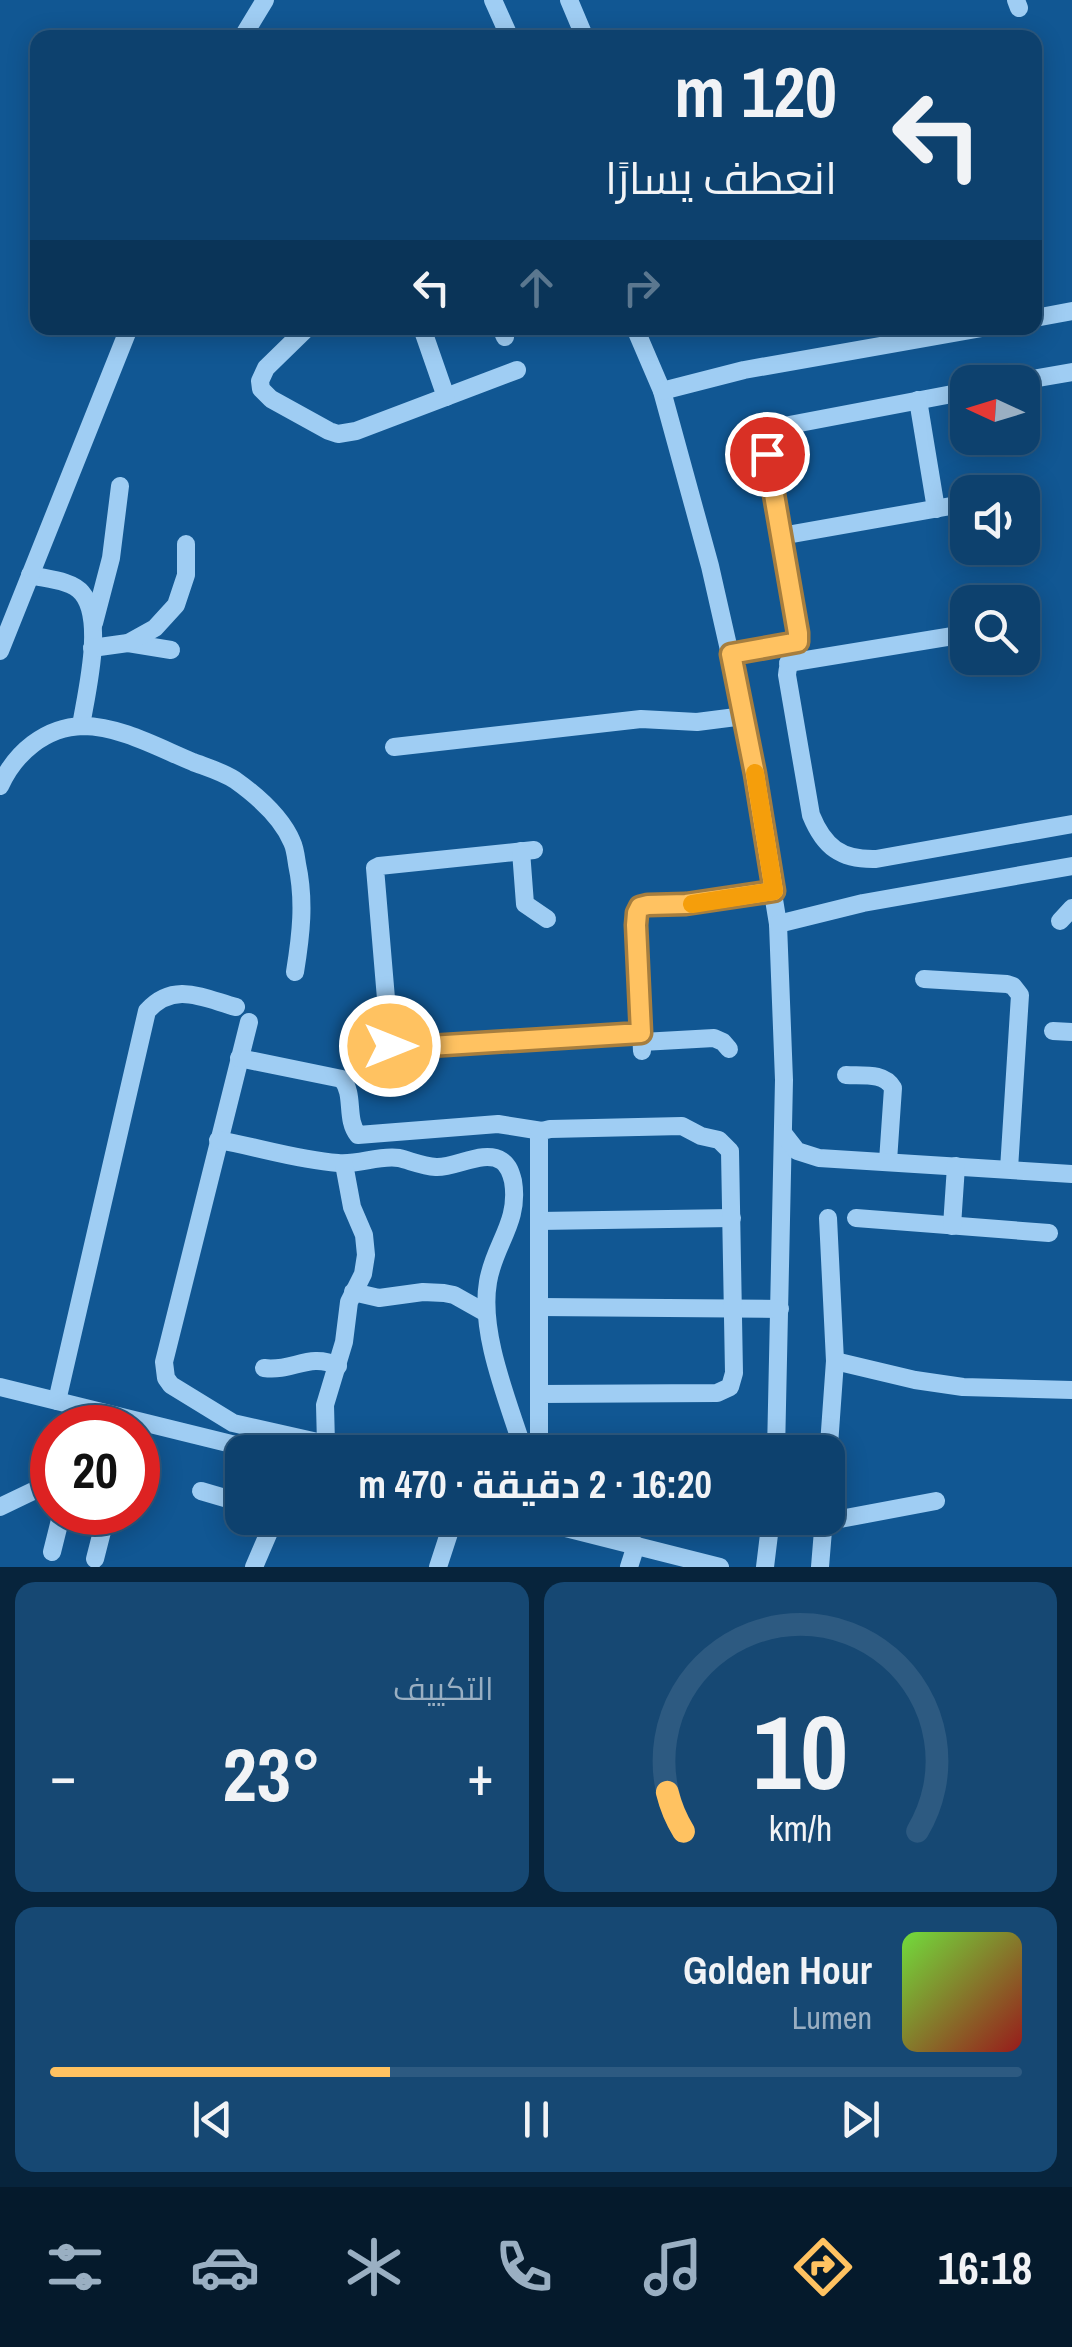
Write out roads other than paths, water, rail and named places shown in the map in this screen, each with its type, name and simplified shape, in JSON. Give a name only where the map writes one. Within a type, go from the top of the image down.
[{"type":"street","points":[[247,30],[265,0]]},
{"type":"street","points":[[569,0],[582,30]]},
{"type":"street","points":[[500,2],[508,30]]},
{"type":"street","points":[[1042,317],[1072,311]]},
{"type":"street","points":[[0,651],[126,335]]},
{"type":"street","points":[[301,335],[266,368],[260,381],[265,395],[338,434],[356,431],[516,370]]},
{"type":"street","points":[[424,335],[446,396]]},
{"type":"street","points":[[638,335],[662,391],[710,566],[744,716],[774,891],[782,1022],[783,1133],[776,1435]]},
{"type":"street","points":[[662,391],[730,373],[943,335]]},
{"type":"street","points":[[1040,378],[1072,372]]},
{"type":"street","points":[[950,394],[793,423],[777,430],[768,445],[798,633],[787,674],[810,815],[828,844],[858,860],[1072,824]]},
{"type":"street","points":[[918,400],[936,509]]},
{"type":"street","points":[[80,726],[120,486]]},
{"type":"street","points":[[781,536],[950,506]]},
{"type":"street","points":[[128,643],[156,628],[176,604],[186,575],[186,544]]},
{"type":"street","points":[[30,575],[74,586],[82,593],[90,610],[92,638]]},
{"type":"street","points":[[788,663],[950,636]]},
{"type":"street","points":[[92,638],[171,650]]},
{"type":"street","points":[[731,654],[798,642]]},
{"type":"street","points":[[394,747],[641,720],[708,722],[744,716]]},
{"type":"street","points":[[0,786],[21,752],[59,730],[80,726],[124,734],[232,778],[267,805],[292,842],[301,884],[302,929],[295,972]]},
{"type":"street","points":[[546,910],[524,901],[528,851],[378,866],[390,1046],[714,1038],[729,1049]]},
{"type":"street","points":[[778,924],[852,905],[1072,866]]},
{"type":"street","points":[[642,1042],[636,925],[640,907],[774,891]]},
{"type":"street","points":[[924,979],[1007,984],[1020,995],[1008,1169]]},
{"type":"street","points":[[57,1401],[147,1011],[166,995],[177,993],[243,1014],[240,1058],[164,1362],[166,1378],[171,1385],[234,1423],[287,1435]]},
{"type":"street","points":[[240,1058],[342,1079],[349,1089],[352,1126],[358,1135],[498,1124],[542,1132],[682,1126],[726,1145],[731,1159],[734,1380],[724,1391],[539,1394]]},
{"type":"street","points":[[846,1075],[881,1077],[893,1088],[888,1161]]},
{"type":"street","points":[[534,1435],[539,1394],[542,1132]]},
{"type":"street","points":[[783,1133],[798,1151],[819,1158],[1072,1174]]},
{"type":"street","points":[[218,1140],[344,1164],[389,1158],[438,1167],[489,1156],[506,1164],[513,1182],[514,1209],[489,1273],[486,1313],[489,1336],[527,1435]]},
{"type":"street","points":[[781,1186],[798,1168],[819,1158]]},
{"type":"street","points":[[326,1435],[325,1405],[344,1342],[349,1302],[362,1274],[366,1243],[352,1207],[344,1164]]},
{"type":"street","points":[[952,1226],[956,1166]]},
{"type":"street","points":[[539,1221],[732,1218]]},
{"type":"street","points":[[828,1218],[835,1361],[830,1435]]},
{"type":"street","points":[[856,1218],[1049,1233]]},
{"type":"street","points":[[353,1292],[379,1298],[444,1292],[486,1313]]},
{"type":"street","points":[[539,1307],[780,1308]]},
{"type":"street","points":[[264,1368],[280,1369],[317,1359],[338,1366]]},
{"type":"street","points":[[835,1361],[963,1387],[1072,1390]]},
{"type":"street","points":[[0,1387],[65,1405]]},
{"type":"street","points":[[160,1432],[225,1445]]},
{"type":"street","points":[[202,1490],[225,1497]]},
{"type":"street","points":[[0,1507],[30,1493]]},
{"type":"street","points":[[845,1516],[936,1501]]},
{"type":"street","points":[[52,1552],[56,1535]]},
{"type":"street","points":[[96,1559],[102,1535]]},
{"type":"street","points":[[254,1567],[268,1535]]},
{"type":"street","points":[[438,1567],[448,1535]]},
{"type":"street","points":[[595,1535],[720,1567]]},
{"type":"street","points":[[765,1567],[769,1535]]},
{"type":"street","points":[[820,1567],[823,1535]]},
{"type":"street","points":[[629,1567],[636,1545]]}]
